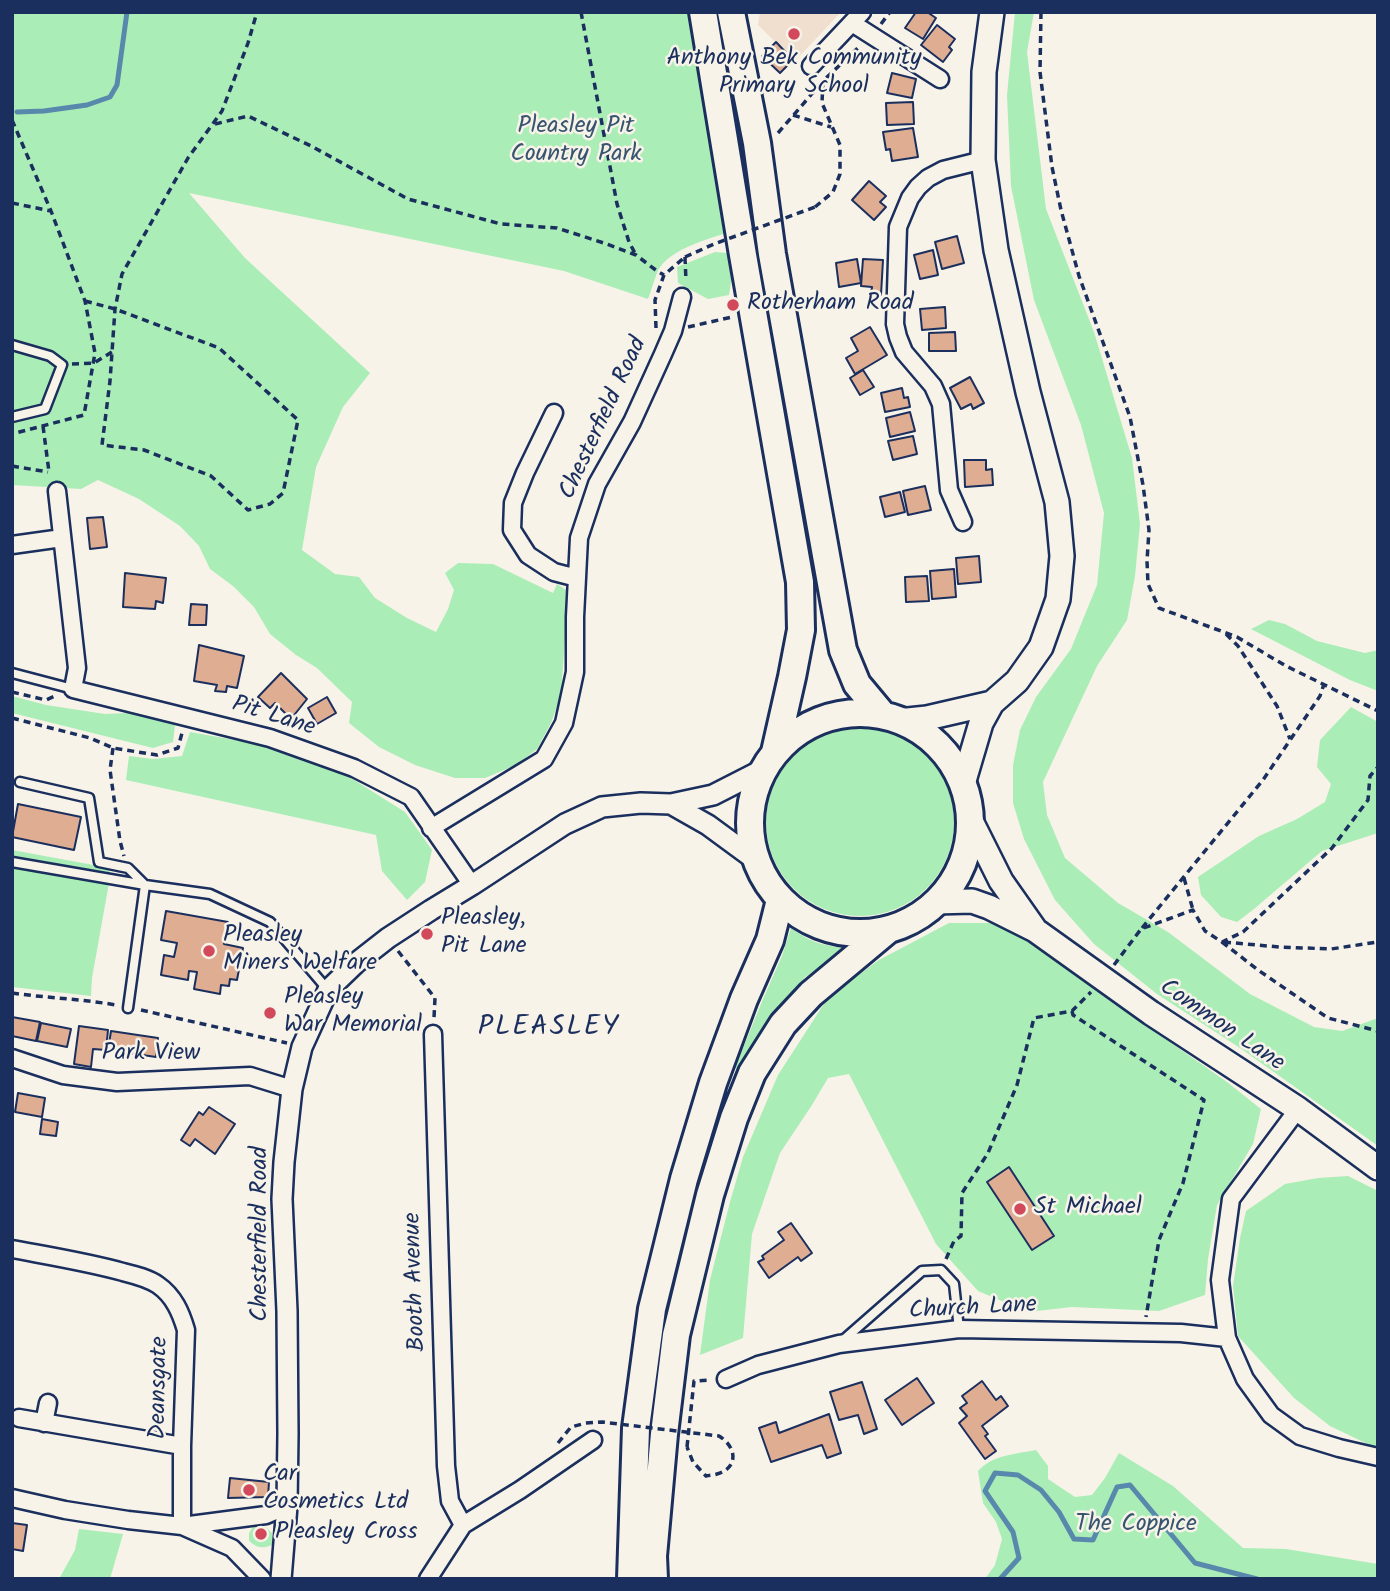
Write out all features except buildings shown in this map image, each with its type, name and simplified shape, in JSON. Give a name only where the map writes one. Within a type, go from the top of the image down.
[{"type":"highway","points":[[703,12],[800,582],[801,630],[792,677],[769,761],[750,806],[751,842],[764,878],[780,900],[811,923],[835,931],[873,933],[902,926],[926,912],[952,884],[965,857],[970,819],[969,802],[963,784],[944,751],[916,727],[890,717],[855,712],[836,715],[818,720],[796,733],[769,761]]},
{"type":"highway","points":[[731,12],[757,143],[772,254],[842,650],[857,684],[890,717]]},
{"type":"highway","points":[[631,1579],[636,1428],[652,1309],[684,1179],[713,1083],[744,999],[770,940],[780,900]]},
{"type":"highway","points":[[654,1579],[653,1556],[676,1335],[710,1195],[734,1118],[752,1073],[783,1024],[811,994],[889,929]]},
{"type":"main road","points":[[963,784],[981,723],[992,703],[1017,681],[1041,648],[1058,599],[1062,556],[1057,502],[1028,392],[996,250],[983,160],[984,72],[992,12]]},
{"type":"main road","points":[[890,717],[927,718],[992,703]]},
{"type":"main road","points":[[970,819],[1001,881],[1035,930]]},
{"type":"main road","points":[[935,902],[972,901],[1035,930]]},
{"type":"main road","name":"Common Lane","points":[[1035,930],[1150,1013],[1298,1109],[1378,1168]]},
{"type":"street","points":[[811,66],[857,18],[872,36],[940,79]]},
{"type":"street","points":[[963,522],[949,490],[940,404],[933,386],[904,352],[898,338],[895,324],[897,235],[902,214],[910,198],[928,178],[943,170],[983,160]]},
{"type":"street","name":"Chesterfield Road","points":[[431,828],[544,760],[564,723],[575,672],[579,538],[597,484],[632,422],[673,331],[682,297]]},
{"type":"street","points":[[554,413],[513,503],[512,530],[528,555],[554,572],[577,578]]},
{"type":"street","points":[[57,491],[77,667],[74,689]]},
{"type":"street","points":[[12,545],[62,538]]},
{"type":"street","name":"Pit Lane","points":[[74,689],[270,738],[354,768],[411,797],[472,885]]},
{"type":"street","name":"Chesterfield Road","points":[[281,1579],[287,1506],[287,1311],[282,1199],[284,1162],[292,1088],[302,1047],[328,989],[388,938],[565,824],[602,807],[641,803],[671,804],[713,795],[769,761]]},
{"type":"street","points":[[671,804],[708,825],[757,861]]},
{"type":"street","name":"Booth Avenue","points":[[433,1034],[446,1466],[450,1501],[463,1525]]},
{"type":"street","name":"Park View","points":[[12,1058],[63,1075],[117,1082],[250,1076],[292,1088]]},
{"type":"street","points":[[1298,1109],[1231,1199],[1220,1280],[1227,1338],[1245,1379],[1271,1415],[1300,1436],[1378,1457]]},
{"type":"street","name":"Deansgate","points":[[12,1249],[109,1268],[147,1279],[161,1286],[173,1300],[186,1330],[182,1526]]},
{"type":"street","name":"Church Lane","points":[[726,1378],[758,1365],[839,1343],[959,1329],[1181,1333],[1227,1338]]},
{"type":"street","points":[[44,1423],[48,1403]]},
{"type":"street","points":[[19,1418],[182,1446]]},
{"type":"street","points":[[429,1579],[463,1525],[593,1440]]},
{"type":"street","points":[[12,1498],[65,1510],[182,1526],[266,1515],[287,1506]]},
{"type":"street","points":[[182,1526],[232,1548],[262,1579]]},
{"type":"lane","points":[[12,345],[50,356],[62,365],[46,409],[12,417]]},
{"type":"lane","name":"Pit Lane","points":[[12,673],[74,689]]},
{"type":"lane","points":[[20,782],[89,798],[99,862],[128,868],[145,885]]},
{"type":"lane","points":[[12,862],[210,894],[270,922],[328,989]]},
{"type":"lane","points":[[128,1008],[145,885]]},
{"type":"lane","points":[[839,1343],[922,1270],[941,1270],[954,1284],[959,1329]]},
{"type":"path","points":[[85,301],[115,309],[219,348],[299,420],[283,493],[270,504],[248,510],[211,476],[144,450],[102,445],[115,309],[122,274],[188,158],[222,111],[257,12]]},
{"type":"path","points":[[581,12],[617,204],[636,256]]},
{"type":"path","points":[[757,143],[776,135],[823,81],[872,36],[890,12]]},
{"type":"path","points":[[1041,12],[1040,72],[1052,167],[1079,276],[1130,417],[1149,530],[1148,584],[1159,608],[1237,637],[1286,666],[1378,711]]},
{"type":"path","points":[[687,277],[685,257],[815,207],[834,192],[839,174],[840,145],[822,103],[823,81]]},
{"type":"path","points":[[793,115],[832,127]]},
{"type":"path","points":[[213,124],[248,116],[311,146],[408,199],[500,224],[557,228],[636,256],[664,275]]},
{"type":"path","points":[[12,120],[51,211],[85,301],[95,353],[84,415],[12,434]]},
{"type":"path","points":[[12,202],[51,211]]},
{"type":"path","points":[[673,331],[754,312]]},
{"type":"path","points":[[62,365],[94,363],[112,352]]},
{"type":"path","points":[[12,466],[49,472],[43,426]]},
{"type":"path","points":[[1223,632],[1238,646],[1259,677],[1277,706],[1290,739]]},
{"type":"path","points":[[941,1270],[954,1241],[961,1236],[962,1193],[988,1153],[1017,1085],[1034,1018],[1072,1011],[1104,979],[1141,929],[1263,780],[1320,696],[1324,684]]},
{"type":"path","points":[[12,718],[90,738],[113,748],[157,755],[178,748],[187,717]]},
{"type":"path","points":[[113,748],[110,770],[120,841],[128,868]]},
{"type":"path","points":[[1222,942],[1243,932],[1332,848],[1368,800],[1370,776],[1378,768]]},
{"type":"path","points":[[1184,878],[1193,909],[1205,931],[1328,1018],[1378,1031]]},
{"type":"path","points":[[1141,929],[1193,909]]},
{"type":"path","points":[[388,938],[435,999],[433,1034]]},
{"type":"path","points":[[1222,942],[1331,949],[1378,942]]},
{"type":"path","points":[[12,993],[96,1002],[302,1047]]},
{"type":"path","points":[[1072,1011],[1073,1015],[1204,1100],[1183,1183],[1159,1240],[1144,1332]]},
{"type":"path","points":[[586,1423],[601,1422],[719,1436],[728,1442],[733,1452],[731,1465],[719,1474],[706,1476],[693,1462],[687,1447],[694,1381],[726,1378]]},
{"type":"path","points":[[1139,1579],[1149,1579]]},
{"type":"shaded area","name":"Anthony Bek Community Primary School","points":[[760,12],[841,12],[795,61],[758,25]]},
{"type":"green space","name":"Pleasley Pit Country Park","points":[[12,12],[689,12],[727,233],[688,247],[668,258],[657,273],[648,299],[564,271],[189,193],[245,258],[370,373],[343,407],[316,467],[302,550],[335,574],[359,577],[375,598],[436,632],[454,590],[445,573],[458,563],[493,564],[553,593],[557,584],[570,596],[561,695],[551,723],[537,749],[516,765],[485,778],[455,778],[415,765],[379,747],[349,723],[352,702],[317,668],[270,634],[254,607],[233,586],[210,569],[199,546],[180,526],[139,499],[98,480],[81,489],[12,485]]},
{"type":"green space","points":[[1015,12],[1034,12],[1027,52],[1046,209],[1094,332],[1132,458],[1140,524],[1127,620],[1097,666],[1043,782],[1047,815],[1065,858],[1118,903],[1168,932],[1250,994],[1314,1027],[1342,1031],[1378,1018],[1378,1146],[1240,1048],[1157,994],[1094,944],[1055,900],[1024,839],[1013,803],[1013,765],[1020,730],[1036,697],[1071,649],[1097,585],[1104,513],[1081,425],[1034,300],[1011,186],[1007,95]]},
{"type":"green space","points":[[715,252],[727,253],[732,276],[729,295],[708,299],[678,283],[677,267]]},
{"type":"green space","points":[[1269,620],[1285,624],[1317,641],[1365,653],[1378,650],[1378,691],[1350,680],[1251,629]]},
{"type":"green space","points":[[12,696],[46,705],[105,714],[128,713],[175,725],[173,742],[153,748],[12,713]]},
{"type":"green space","points":[[1351,707],[1378,722],[1378,833],[1322,851],[1237,922],[1221,917],[1201,895],[1198,877],[1259,836],[1297,819],[1325,802],[1331,784],[1317,767],[1320,740]]},
{"type":"green space","points":[[860,728],[896,735],[927,755],[947,786],[954,822],[947,858],[927,889],[896,909],[860,916],[824,909],[793,889],[773,858],[766,822],[773,786],[793,755],[824,735]]},
{"type":"green space","points":[[190,732],[263,745],[346,775],[405,812],[432,850],[425,882],[407,900],[382,871],[376,835],[126,780],[129,756],[153,759],[182,756]]},
{"type":"green space","points":[[12,850],[110,868],[91,996],[12,987]]},
{"type":"green space","points":[[949,923],[998,923],[1059,961],[1261,1109],[1253,1144],[1217,1205],[1205,1295],[1159,1311],[1072,1307],[1028,1312],[978,1291],[936,1244],[849,1074],[828,1078],[780,1153],[752,1234],[743,1338],[700,1355],[710,1280],[730,1202],[743,1157],[778,1075],[829,996],[879,960]]},
{"type":"green space","points":[[791,928],[819,943],[850,949],[805,977],[773,1015],[740,1070],[735,1068]]},
{"type":"green space","points":[[1348,1176],[1378,1191],[1378,1449],[1330,1426],[1294,1398],[1238,1336],[1233,1286],[1246,1211],[1285,1184]]},
{"type":"green space","name":"The Coppice","points":[[1036,1450],[1048,1466],[1048,1479],[1075,1497],[1092,1495],[1119,1453],[1173,1486],[1243,1548],[1286,1549],[1378,1564],[1378,1579],[985,1579],[995,1565],[1002,1539],[996,1522],[983,1503],[978,1471],[997,1458]]},
{"type":"green space","points":[[260,1525],[272,1533],[272,1545],[260,1547],[249,1541],[249,1533],[253,1527]]},
{"type":"green space","points":[[79,1529],[123,1534],[110,1579],[59,1579],[75,1550]]},
{"type":"waterway","points":[[17,112],[87,105],[110,97],[117,85],[127,12]]},
{"type":"waterway","points":[[1000,1579],[1019,1558],[1013,1532],[985,1491],[995,1473],[1018,1475],[1041,1490],[1059,1512],[1074,1539],[1093,1540],[1117,1487],[1130,1485],[1195,1563],[1257,1579]]},
{"type":"place","name":"Anthony Bek Community Primary School","points":[[794,34]]},
{"type":"place","name":"Rotherham Road","points":[[733,305]]},
{"type":"place","name":"Pleasley, Pit Lane","points":[[427,934]]},
{"type":"place","name":"Pleasley Miners' Welfare","points":[[209,951]]},
{"type":"place","name":"Pleasley War Memorial","points":[[270,1013]]},
{"type":"place","name":"St Michael","points":[[1020,1209]]},
{"type":"place","name":"Car Cosmetics Ltd","points":[[249,1490]]},
{"type":"place","name":"Pleasley Cross","points":[[261,1534]]},
{"type":"district","name":"PLEASLEY","points":[[549,1029]]}]
